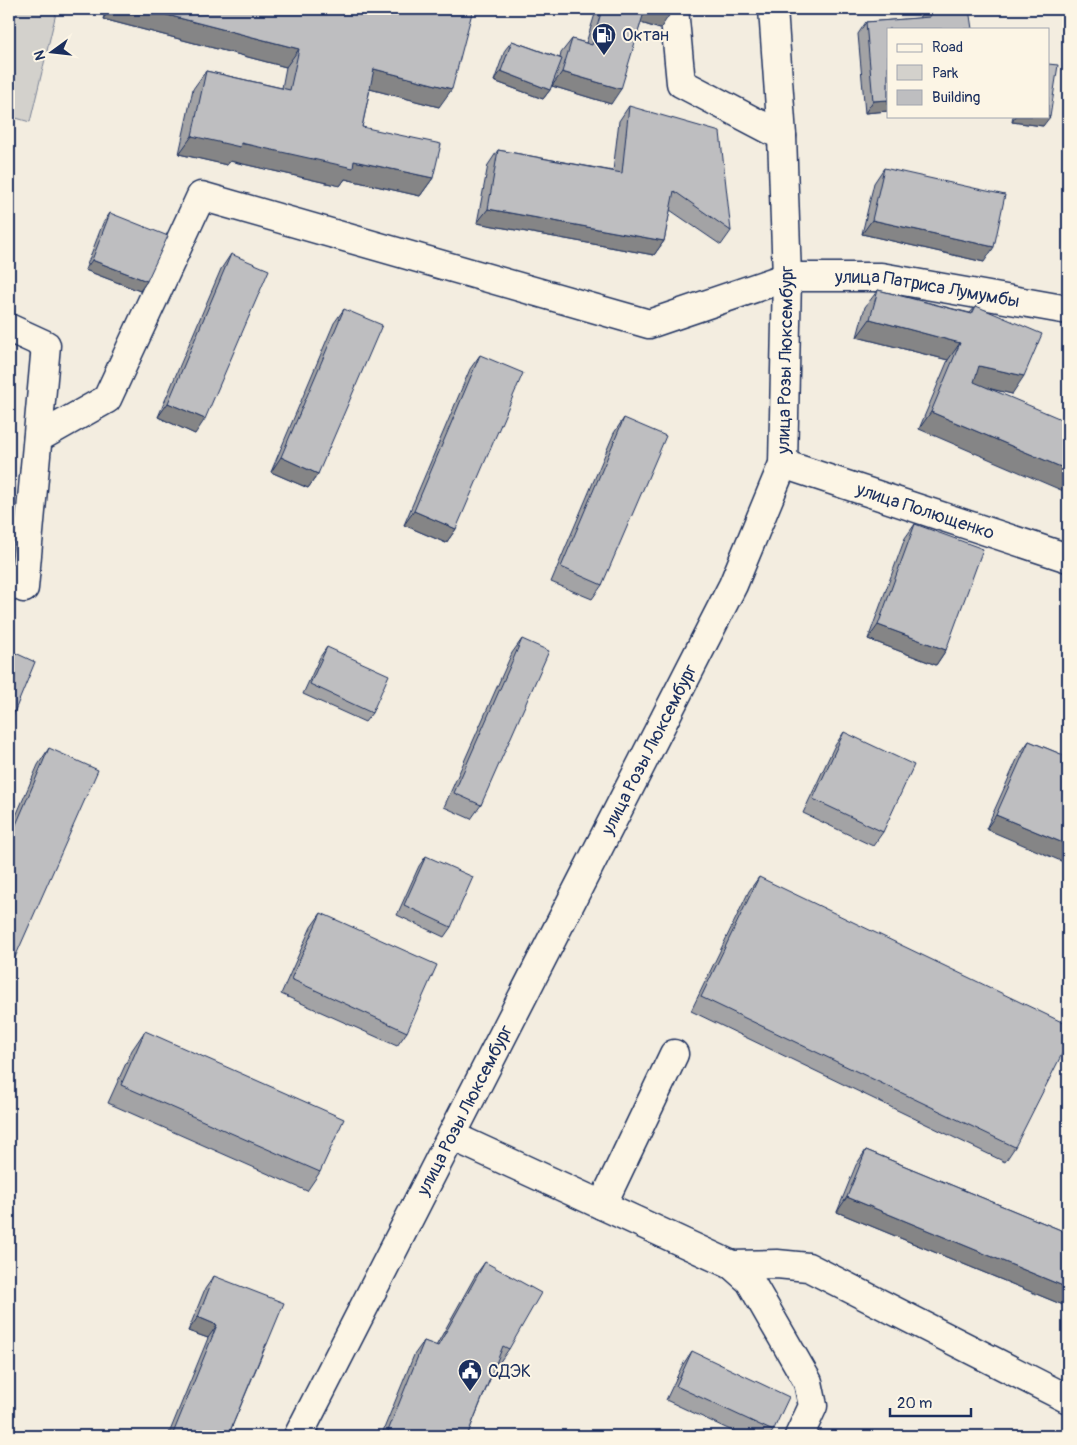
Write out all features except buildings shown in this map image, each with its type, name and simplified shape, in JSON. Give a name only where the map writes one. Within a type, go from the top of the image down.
[{"type":"main road","points":[[674,9],[681,83],[782,136]]},
{"type":"main road","name":"улица Розы Люксембург","points":[[298,1436],[733,585],[784,464],[787,277],[782,136],[773,9]]},
{"type":"main road","name":"улица Патриса Лумумбы","points":[[38,438],[107,399],[201,196],[649,324],[787,277],[881,277],[1068,310]]},
{"type":"main road","points":[[9,328],[46,345],[24,588]]},
{"type":"main road","name":"улица Полющенко","points":[[784,464],[1068,558]]},
{"type":"main road","points":[[602,1205],[674,1054]]},
{"type":"main road","points":[[452,1136],[732,1264],[750,1281],[808,1382],[813,1406],[799,1436]]},
{"type":"main road","points":[[732,1264],[777,1264],[808,1267],[1068,1399]]},
{"type":"green space","points":[[9,9],[57,9],[30,122],[9,116]]},
{"type":"place","name":"Октан","points":[[604,56]]},
{"type":"place","name":"СДЭК","points":[[470,1392]]}]
